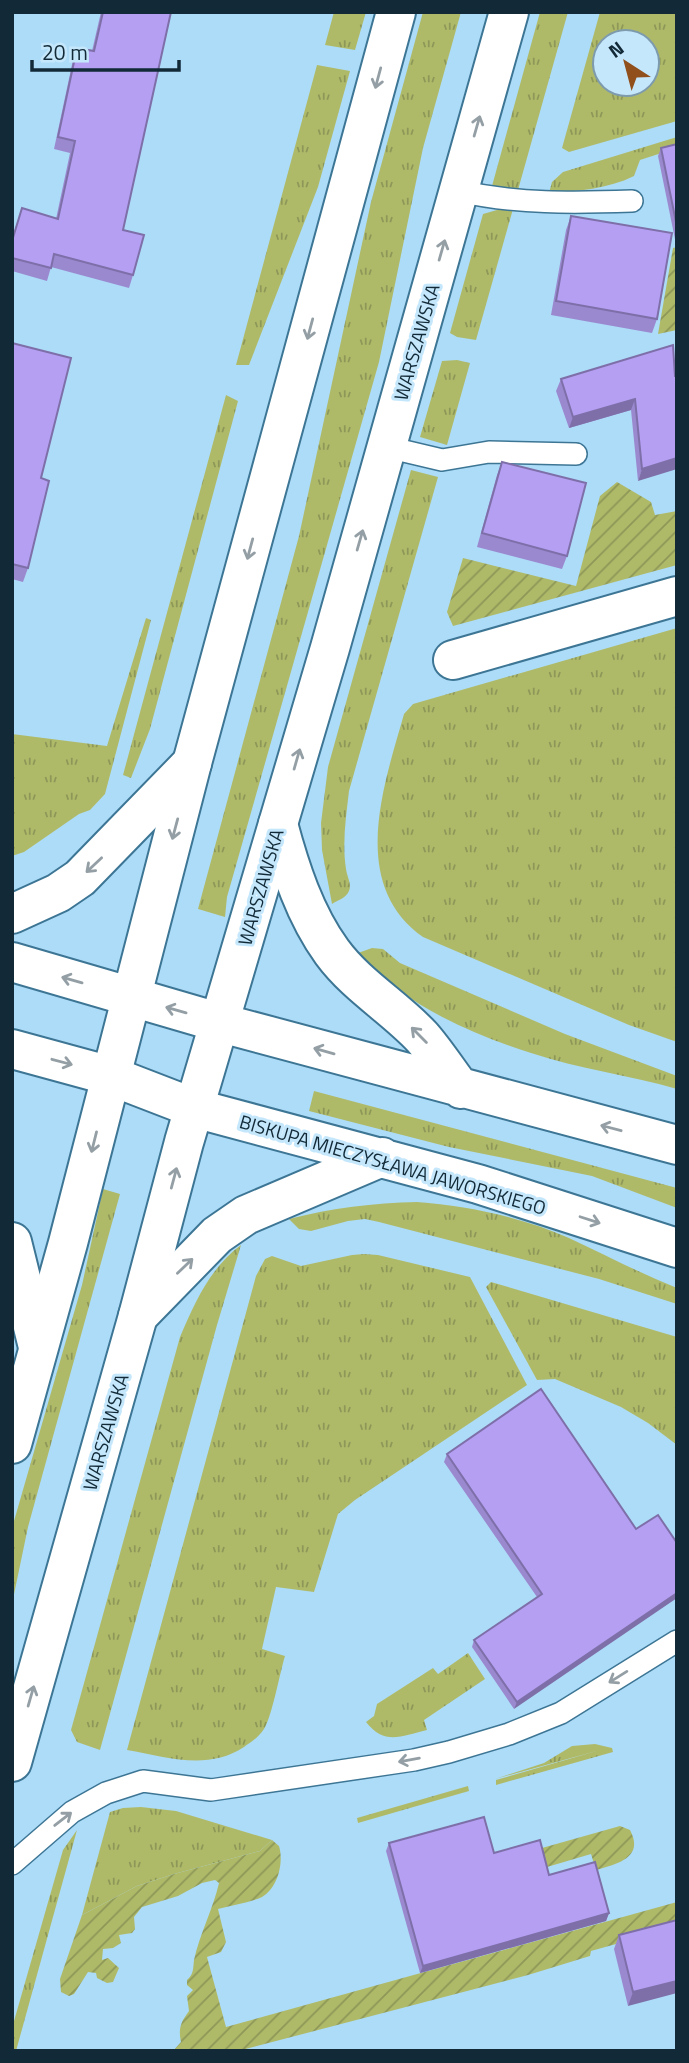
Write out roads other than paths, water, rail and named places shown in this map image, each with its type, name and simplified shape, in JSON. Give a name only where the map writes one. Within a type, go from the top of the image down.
[{"type":"main road","points":[[12,1444],[192,763],[396,12]]},
{"type":"main road","name":"WARSZAWSKA","points":[[12,1762],[194,1108],[387,447],[509,12]]},
{"type":"main road","points":[[453,660],[677,596]]},
{"type":"main road","points":[[12,914],[58,893],[80,878],[192,763]]},
{"type":"main road","points":[[278,824],[296,883],[334,954],[364,987],[422,1037],[461,1089]]},
{"type":"main road","points":[[12,962],[220,1023],[677,1145]]},
{"type":"main road","name":"BISKUPA MIECZYSŁAWA JAWORSKIEGO","points":[[12,1049],[111,1076],[194,1108],[478,1184],[677,1248]]},
{"type":"main road","points":[[138,1315],[217,1235],[246,1215],[382,1157]]},
{"type":"main road","points":[[12,1242],[38,1347]]},
{"type":"lane","points":[[459,191],[488,198],[541,202],[632,201]]},
{"type":"lane","points":[[387,447],[442,460],[489,452],[576,454]]},
{"type":"lane","points":[[12,1864],[72,1812],[106,1793],[143,1782],[211,1790],[431,1756],[509,1734],[561,1713],[677,1642]]}]
